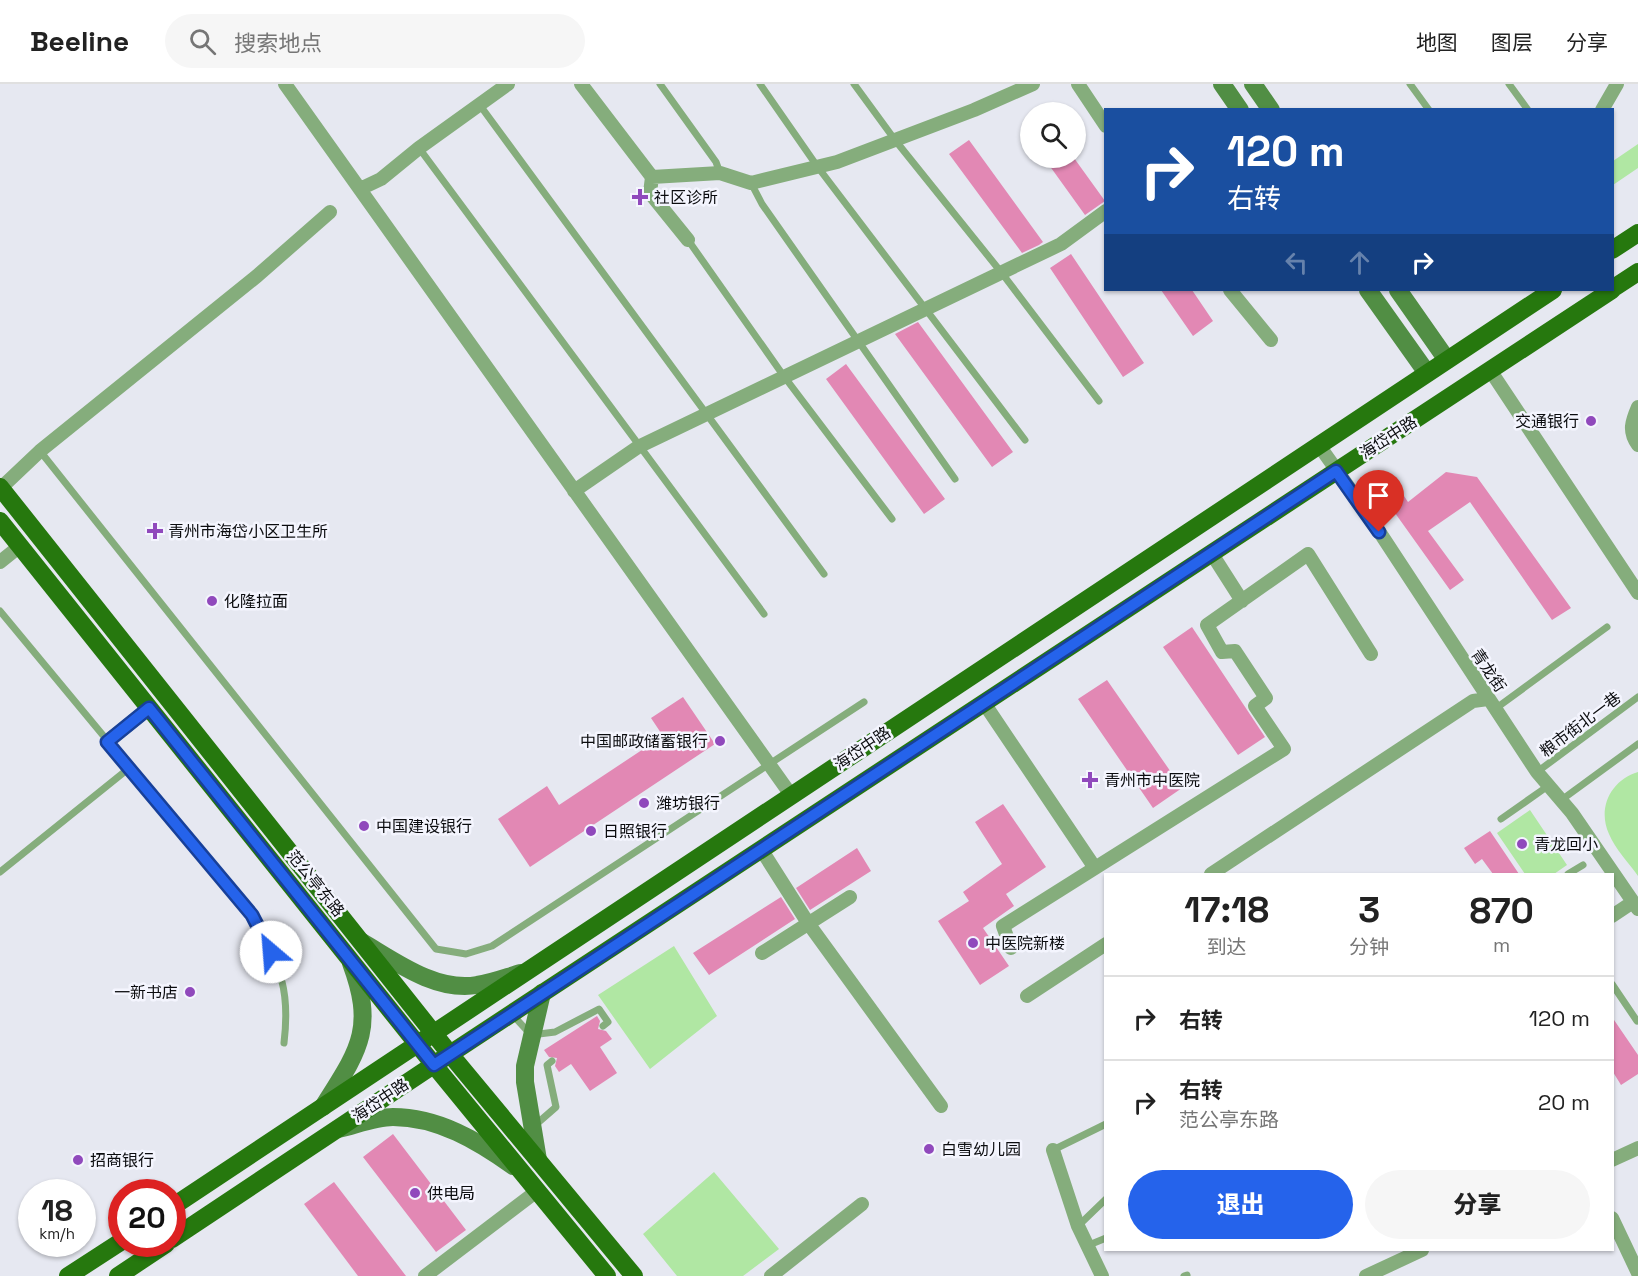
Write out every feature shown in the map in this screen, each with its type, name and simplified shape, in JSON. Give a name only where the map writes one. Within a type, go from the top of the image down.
[{"type":"main road","points":[[1614,249],[1638,233]]},
{"type":"main road","name":"海岱中路","points":[[1614,288],[1638,272]]},
{"type":"main road","name":"海岱中路","points":[[186,1198],[1551,291]]},
{"type":"main road","name":"海岱中路","points":[[186,1230],[1609,291]]},
{"type":"main road","name":"范公亭东路","points":[[0,488],[450,1054],[526,1132],[538,1160],[634,1276]]},
{"type":"main road","name":"范公亭东路","points":[[0,521],[417,1044],[607,1276]]},
{"type":"main road","points":[[68,1276],[108,1249]]},
{"type":"main road","points":[[118,1276],[146,1257]]},
{"type":"street","points":[[285,84],[362,188],[791,795]]},
{"type":"street","points":[[362,188],[381,179],[419,148],[508,84]]},
{"type":"street","points":[[581,84],[652,177],[650,193],[688,240]]},
{"type":"street","points":[[652,177],[720,173],[751,183],[837,162],[1033,84]]},
{"type":"street","points":[[1078,84],[1104,123]]},
{"type":"street","points":[[1222,84],[1239,108]]},
{"type":"street","points":[[1253,84],[1270,108]]},
{"type":"street","points":[[1603,108],[1614,85]]},
{"type":"street","points":[[0,488],[40,452],[257,276],[330,212]]},
{"type":"street","points":[[574,491],[638,447],[783,375],[1061,244],[1104,212]]},
{"type":"street","points":[[1231,291],[1271,340]]},
{"type":"street","points":[[1369,291],[1427,373]]},
{"type":"street","points":[[1399,291],[1447,360]]},
{"type":"street","points":[[1490,370],[1638,593]]},
{"type":"street","points":[[1638,407],[1631,422],[1633,438],[1638,445]]},
{"type":"street","name":"青龙街","points":[[1318,444],[1367,513],[1537,772],[1572,813],[1613,873]]},
{"type":"street","points":[[0,562],[20,546]]},
{"type":"street","points":[[1212,554],[1242,601]]},
{"type":"street","points":[[1011,948],[1003,926],[1284,749],[1255,706],[1266,698],[1235,651],[1222,652],[1207,625],[1308,554],[1371,654]]},
{"type":"street","points":[[1213,873],[1473,701],[1492,704]]},
{"type":"street","points":[[984,703],[1095,868]]},
{"type":"street","points":[[107,742],[149,708]]},
{"type":"street","points":[[761,849],[808,923],[941,1107]]},
{"type":"street","name":"青龙街","points":[[1614,874],[1635,905]]},
{"type":"street","points":[[762,953],[850,897]]},
{"type":"street","points":[[1614,915],[1635,905]]},
{"type":"street","points":[[362,942],[423,976],[459,986],[490,982],[526,971]]},
{"type":"street","points":[[1027,996],[1104,945]]},
{"type":"street","points":[[322,1107],[353,1058],[362,1037],[364,1015],[360,987],[349,958]]},
{"type":"street","points":[[526,1132],[525,1082],[531,1035],[542,993]]},
{"type":"street","points":[[336,1130],[393,1117],[414,1119],[449,1129],[472,1139],[521,1172]]},
{"type":"street","points":[[1614,1159],[1638,1148]]},
{"type":"street","points":[[1053,1149],[1078,1226],[1102,1276]]},
{"type":"street","points":[[425,1276],[537,1191]]},
{"type":"street","points":[[771,1276],[862,1204]]},
{"type":"street","points":[[1614,1222],[1638,1273]]},
{"type":"street","points":[[1366,1276],[1403,1254]]},
{"type":"lane","points":[[660,84],[716,162],[720,173]]},
{"type":"lane","points":[[760,84],[817,166],[1025,440]]},
{"type":"lane","points":[[854,84],[895,140],[1001,272],[1099,401]]},
{"type":"lane","points":[[1410,84],[1428,108]]},
{"type":"lane","points":[[1509,84],[1527,108]]},
{"type":"lane","points":[[479,105],[824,574]]},
{"type":"lane","points":[[419,148],[638,447],[764,614]]},
{"type":"lane","points":[[751,183],[762,204],[955,479]]},
{"type":"lane","points":[[688,240],[783,375],[892,519]]},
{"type":"lane","points":[[40,452],[436,949],[466,954],[492,946],[864,702]]},
{"type":"lane","points":[[0,611],[128,769],[252,915],[280,970],[288,1009],[284,1043]]},
{"type":"lane","points":[[1492,704],[1607,627]]},
{"type":"lane","name":"粮市街北一巷","points":[[1537,772],[1638,697]]},
{"type":"lane","points":[[1560,801],[1638,744]]},
{"type":"lane","points":[[0,872],[128,769]]},
{"type":"lane","points":[[1501,819],[1548,786]]},
{"type":"lane","points":[[1570,873],[1583,865]]},
{"type":"lane","points":[[1614,986],[1637,1021]]},
{"type":"lane","points":[[512,1013],[531,1035],[555,1032],[598,1009],[608,1022],[603,1026]]},
{"type":"lane","points":[[526,1132],[556,1107],[547,1065],[552,1061]]},
{"type":"lane","points":[[1053,1149],[1104,1125]]},
{"type":"lane","points":[[1078,1226],[1104,1201]]},
{"type":"lane","points":[[1089,1245],[1104,1239]]},
{"type":"green space","points":[[1638,144],[1638,168],[1614,184],[1614,160]]},
{"type":"green space","points":[[1638,772],[1638,876],[1612,840],[1605,814],[1609,796],[1614,788],[1620,781]]},
{"type":"green space","points":[[1530,810],[1567,865],[1555,873],[1524,873],[1497,833]]},
{"type":"green space","points":[[674,946],[717,1016],[650,1069],[598,995]]},
{"type":"green space","points":[[714,1172],[779,1249],[743,1276],[677,1276],[643,1234]]},
{"type":"building","points":[[969,140],[1043,242],[1039,245],[1022,253],[949,154]]},
{"type":"building","points":[[1051,168],[1081,168],[1104,202],[1085,215]]},
{"type":"building","points":[[1071,254],[1144,363],[1123,377],[1050,268]]},
{"type":"building","points":[[1162,291],[1193,291],[1213,321],[1193,336]]},
{"type":"building","points":[[918,322],[1013,452],[992,467],[895,334]]},
{"type":"building","points":[[846,364],[945,499],[924,514],[826,379]]},
{"type":"building","points":[[1446,472],[1477,477],[1571,608],[1552,620],[1470,502],[1428,531],[1464,580],[1450,590],[1390,506],[1404,496],[1408,502]]},
{"type":"building","points":[[1192,627],[1265,737],[1238,755],[1163,647]]},
{"type":"building","points":[[1107,680],[1182,788],[1153,808],[1078,699]]},
{"type":"building","points":[[683,697],[715,744],[530,867],[498,819],[547,786],[559,805],[663,736],[651,718]]},
{"type":"building","points":[[1003,804],[1046,867],[1006,894],[1014,906],[983,928],[1009,966],[980,985],[938,921],[969,901],[963,892],[1002,864],[975,822]]},
{"type":"building","points":[[1490,831],[1518,873],[1492,873],[1482,859],[1475,864],[1464,848]]},
{"type":"building","points":[[857,848],[871,871],[810,910],[796,888]]},
{"type":"building","points":[[781,897],[795,919],[709,975],[693,953]]},
{"type":"building","points":[[597,1016],[600,1021],[598,1029],[606,1031],[612,1039],[600,1047],[617,1073],[590,1091],[571,1064],[559,1072],[555,1066],[557,1058],[549,1057],[544,1050]]},
{"type":"building","points":[[1614,1020],[1638,1055],[1638,1074],[1621,1085],[1614,1074]]},
{"type":"building","name":"供电局","points":[[393,1134],[466,1230],[436,1252],[363,1157]]},
{"type":"building","points":[[334,1182],[406,1276],[358,1276],[304,1204]]},
{"type":"place","name":"社区诊所","points":[[640,197]]},
{"type":"place","name":"交通银行","points":[[1591,421]]},
{"type":"place","name":"青州市海岱小区卫生所","points":[[155,531]]},
{"type":"place","name":"化隆拉面","points":[[212,601]]},
{"type":"place","name":"中国邮政储蓄银行","points":[[720,741]]},
{"type":"place","name":"青州市中医院","points":[[1090,780]]},
{"type":"place","name":"潍坊银行","points":[[644,803]]},
{"type":"place","name":"中国建设银行","points":[[364,826]]},
{"type":"place","name":"日照银行","points":[[591,831]]},
{"type":"place","name":"青龙回小","points":[[1522,844]]},
{"type":"place","name":"中医院新楼","points":[[973,943]]},
{"type":"place","name":"一新书店","points":[[190,992]]},
{"type":"place","name":"白雪幼儿园","points":[[929,1149]]},
{"type":"place","name":"招商银行","points":[[78,1160]]},
{"type":"place","name":"供电局","points":[[415,1193]]},
{"type":"route","points":[[271,952],[252,915],[107,742],[149,708],[434,1065],[1336,471],[1379,532]]}]
